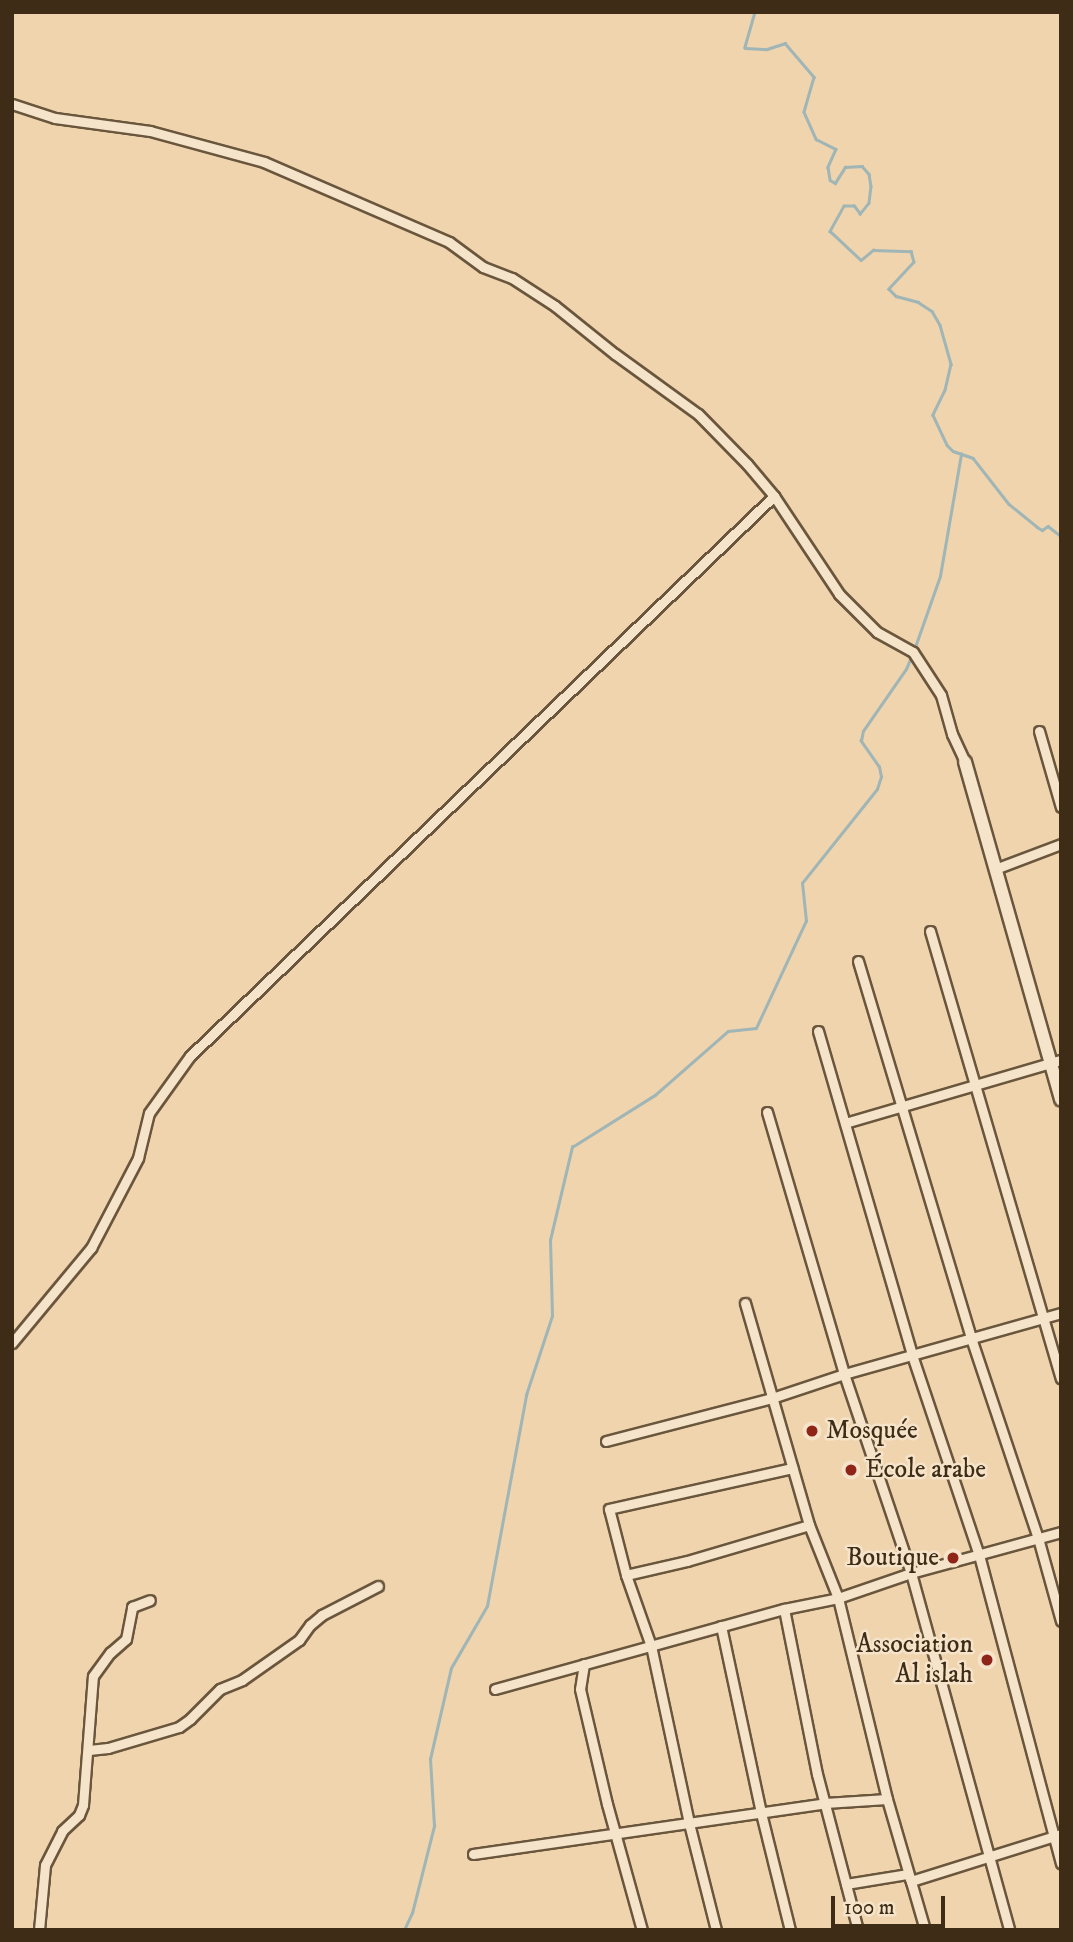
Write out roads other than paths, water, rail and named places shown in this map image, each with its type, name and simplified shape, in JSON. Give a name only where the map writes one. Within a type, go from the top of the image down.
[{"type":"street","points":[[12,104],[55,118],[143,129],[244,155],[449,242],[483,267],[512,278],[555,306],[615,354],[688,406],[728,443],[774,496],[839,594],[877,632],[914,652],[941,695],[951,734],[965,762],[1055,1062],[1061,1100]]},
{"type":"street","points":[[12,1343],[90,1248],[138,1158],[149,1113],[190,1056],[774,496]]},
{"type":"street","points":[[1039,731],[1061,807]]},
{"type":"street","points":[[995,869],[1061,844]]},
{"type":"street","points":[[930,931],[1041,1318],[1061,1378]]},
{"type":"street","points":[[858,961],[971,1338],[1038,1538],[1061,1621]]},
{"type":"street","points":[[818,1031],[912,1355],[979,1555],[1057,1835],[1061,1863]]},
{"type":"street","points":[[845,1123],[1055,1062]]},
{"type":"street","points":[[767,1112],[844,1374],[911,1573],[1009,1930]]},
{"type":"street","points":[[745,1303],[809,1525],[838,1598],[887,1799],[925,1930]]},
{"type":"street","points":[[606,1441],[772,1398],[844,1374],[1061,1313]]},
{"type":"street","points":[[716,1930],[689,1823],[651,1646],[626,1575],[609,1509],[792,1468]]},
{"type":"street","points":[[626,1575],[687,1561],[809,1525]]},
{"type":"street","points":[[495,1689],[784,1609],[838,1598],[911,1573],[1061,1532]]},
{"type":"street","points":[[89,1750],[108,1748],[179,1727],[220,1689],[242,1680],[299,1640],[322,1615],[378,1586]]},
{"type":"street","points":[[39,1930],[45,1865],[62,1831],[79,1815],[83,1805],[84,1760],[89,1750],[93,1676],[110,1653],[127,1639],[132,1607],[150,1600]]},
{"type":"street","points":[[784,1609],[825,1803],[858,1930]]},
{"type":"street","points":[[722,1626],[761,1813],[790,1930]]},
{"type":"street","points":[[584,1664],[580,1689],[642,1930]]},
{"type":"street","points":[[473,1854],[825,1803],[887,1799]]},
{"type":"street","points":[[911,1881],[1057,1835]]},
{"type":"street","points":[[846,1884],[908,1874],[911,1881]]},
{"type":"waterway","points":[[755,12],[745,48],[767,49],[785,43],[814,77],[804,112],[816,139],[836,149],[828,167],[830,180],[835,183],[845,167],[862,166],[869,174],[869,203],[860,214],[854,206],[844,206],[830,231],[861,260],[873,250],[911,251],[914,262],[889,289],[896,296],[918,302],[932,311],[940,325],[951,364],[945,390],[933,415],[947,445],[953,451],[973,458],[1009,504],[1037,527],[1042,530],[1048,526],[1061,536]]},
{"type":"waterway","points":[[914,650],[940,576],[961,454]]},
{"type":"waterway","points":[[404,1930],[412,1913],[434,1826],[430,1759],[451,1668],[487,1606],[526,1395],[552,1316],[550,1240],[572,1147],[655,1095],[728,1031],[756,1028],[806,921],[802,883],[877,789],[881,777],[879,767],[861,741],[863,731],[906,669],[911,657]]},
{"type":"place","name":"Mosquée","points":[[812,1431]]},
{"type":"place","name":"École arabe","points":[[851,1470]]},
{"type":"place","name":"Boutique","points":[[953,1558]]},
{"type":"place","name":"Association Al islah","points":[[987,1660]]}]
